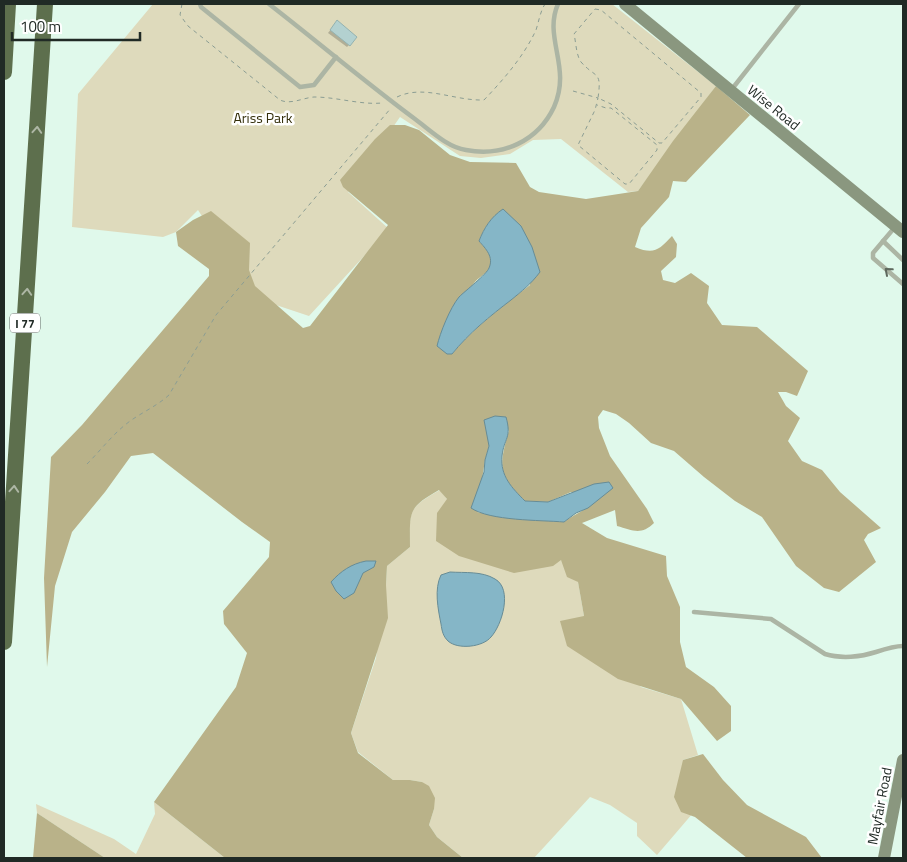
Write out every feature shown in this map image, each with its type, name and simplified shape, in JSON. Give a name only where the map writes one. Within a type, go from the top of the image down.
[{"type":"highway","points":[[4,72],[8,4]]},
{"type":"highway","name":"I 77","points":[[4,642],[46,4]]},
{"type":"street","name":"Wise Road","points":[[632,6],[899,229]]},
{"type":"street","name":"Mayfair Road","points":[[884,858],[903,760]]},
{"type":"lane","points":[[200,4],[300,87],[314,85],[336,57]]},
{"type":"lane","points":[[270,4],[393,102],[447,142],[465,150],[498,152],[513,148],[525,140],[545,123],[554,107],[561,80],[561,70],[553,28],[554,14],[558,4]]},
{"type":"lane","points":[[731,90],[799,4]]},
{"type":"lane","points":[[899,229],[883,241],[873,253],[873,258],[903,284]]},
{"type":"lane","points":[[883,241],[903,260]]},
{"type":"lane","points":[[694,612],[771,619],[825,654],[833,657],[857,656],[903,646]]},
{"type":"path","points":[[87,464],[122,427],[132,419],[158,405],[169,395],[216,315],[397,96],[409,92],[426,92],[453,98],[484,100],[507,75],[530,41],[545,4]]},
{"type":"path","points":[[573,91],[598,98],[611,104],[661,144],[702,95],[601,10],[596,8],[574,34],[580,61],[598,77],[600,82],[598,98],[597,105],[578,145],[625,184],[629,184],[657,150],[657,145],[611,108],[597,105]]},
{"type":"green space","name":"Ariss Park","points":[[153,4],[612,4],[716,86],[638,191],[628,192],[561,139],[533,140],[510,154],[481,158],[460,156],[400,117],[348,192],[389,229],[309,316],[255,298],[198,210],[176,232],[163,237],[72,227],[78,94]]},
{"type":"green space","points":[[440,490],[447,499],[561,560],[578,582],[584,616],[641,687],[681,699],[698,755],[683,760],[693,813],[657,855],[637,836],[637,823],[610,805],[590,797],[534,858],[463,858],[437,837],[429,825],[434,809],[422,782],[393,780],[358,752],[351,733],[376,658],[387,566],[410,547],[412,512],[421,502]]},
{"type":"green space","points":[[154,802],[225,858],[105,858],[37,813],[36,804],[114,839],[136,854],[155,814]]},
{"type":"shaded area","points":[[716,86],[750,115],[686,182],[673,181],[669,197],[641,228],[635,247],[647,251],[656,250],[672,236],[677,244],[676,257],[661,271],[663,280],[675,283],[691,273],[709,286],[707,303],[722,325],[757,327],[808,371],[797,396],[786,392],[778,392],[786,406],[800,418],[788,441],[802,461],[822,470],[840,492],[881,528],[868,534],[864,540],[876,562],[839,592],[824,588],[796,566],[762,517],[735,501],[674,451],[651,443],[616,414],[603,410],[598,417],[599,428],[610,456],[647,509],[654,523],[641,531],[617,526],[615,510],[582,523],[607,538],[666,556],[667,576],[680,607],[680,642],[686,667],[714,687],[731,706],[731,731],[717,741],[681,699],[618,679],[567,646],[560,621],[584,616],[578,582],[567,577],[561,560],[553,566],[514,573],[459,556],[436,541],[437,513],[447,499],[439,490],[421,502],[412,512],[410,547],[387,566],[388,618],[351,733],[358,753],[393,780],[422,782],[429,786],[435,798],[429,825],[437,837],[463,858],[225,858],[154,802],[236,687],[247,653],[224,624],[223,611],[269,557],[270,542],[153,453],[131,456],[105,492],[72,532],[55,586],[47,667],[44,578],[51,457],[82,425],[209,276],[209,269],[178,246],[176,232],[193,220],[211,211],[250,243],[249,270],[255,286],[303,328],[310,326],[388,225],[343,187],[340,180],[375,139],[390,125],[405,125],[419,130],[450,155],[470,162],[516,163],[530,187],[539,192],[586,199],[638,191],[673,141]],"holes":[[[503,210],[530,285],[479,326],[452,354],[438,346],[440,340],[448,323],[475,282],[490,268],[490,255],[479,241],[488,223]],[[509,430],[503,452],[503,469],[509,484],[525,501],[548,502],[571,492],[598,499],[564,522],[511,518],[477,512],[489,446]]]},
{"type":"shaded area","points":[[703,754],[723,780],[747,805],[806,837],[822,858],[747,858],[695,817],[681,812],[674,797],[683,760]]},
{"type":"shaded area","points":[[37,813],[105,858],[33,858]]},
{"type":"water","points":[[503,209],[521,226],[532,247],[540,272],[523,290],[473,332],[452,354],[447,354],[437,346],[443,328],[452,307],[459,297],[489,268],[490,257],[479,241],[488,223]]},
{"type":"water","points":[[495,416],[506,417],[508,424],[508,434],[502,456],[505,476],[511,486],[525,501],[548,502],[594,484],[609,482],[613,488],[588,508],[576,513],[564,522],[502,518],[471,508],[484,472],[489,446],[484,420]]},
{"type":"water","points":[[366,561],[376,561],[374,567],[363,573],[354,593],[344,599],[331,582],[347,568]]},
{"type":"water","points":[[450,572],[490,576],[500,584],[504,591],[504,607],[499,624],[491,637],[482,643],[458,646],[448,641],[444,635],[437,593],[441,575]]},
{"type":"building","points":[[337,20],[357,37],[350,46],[330,30]]}]
